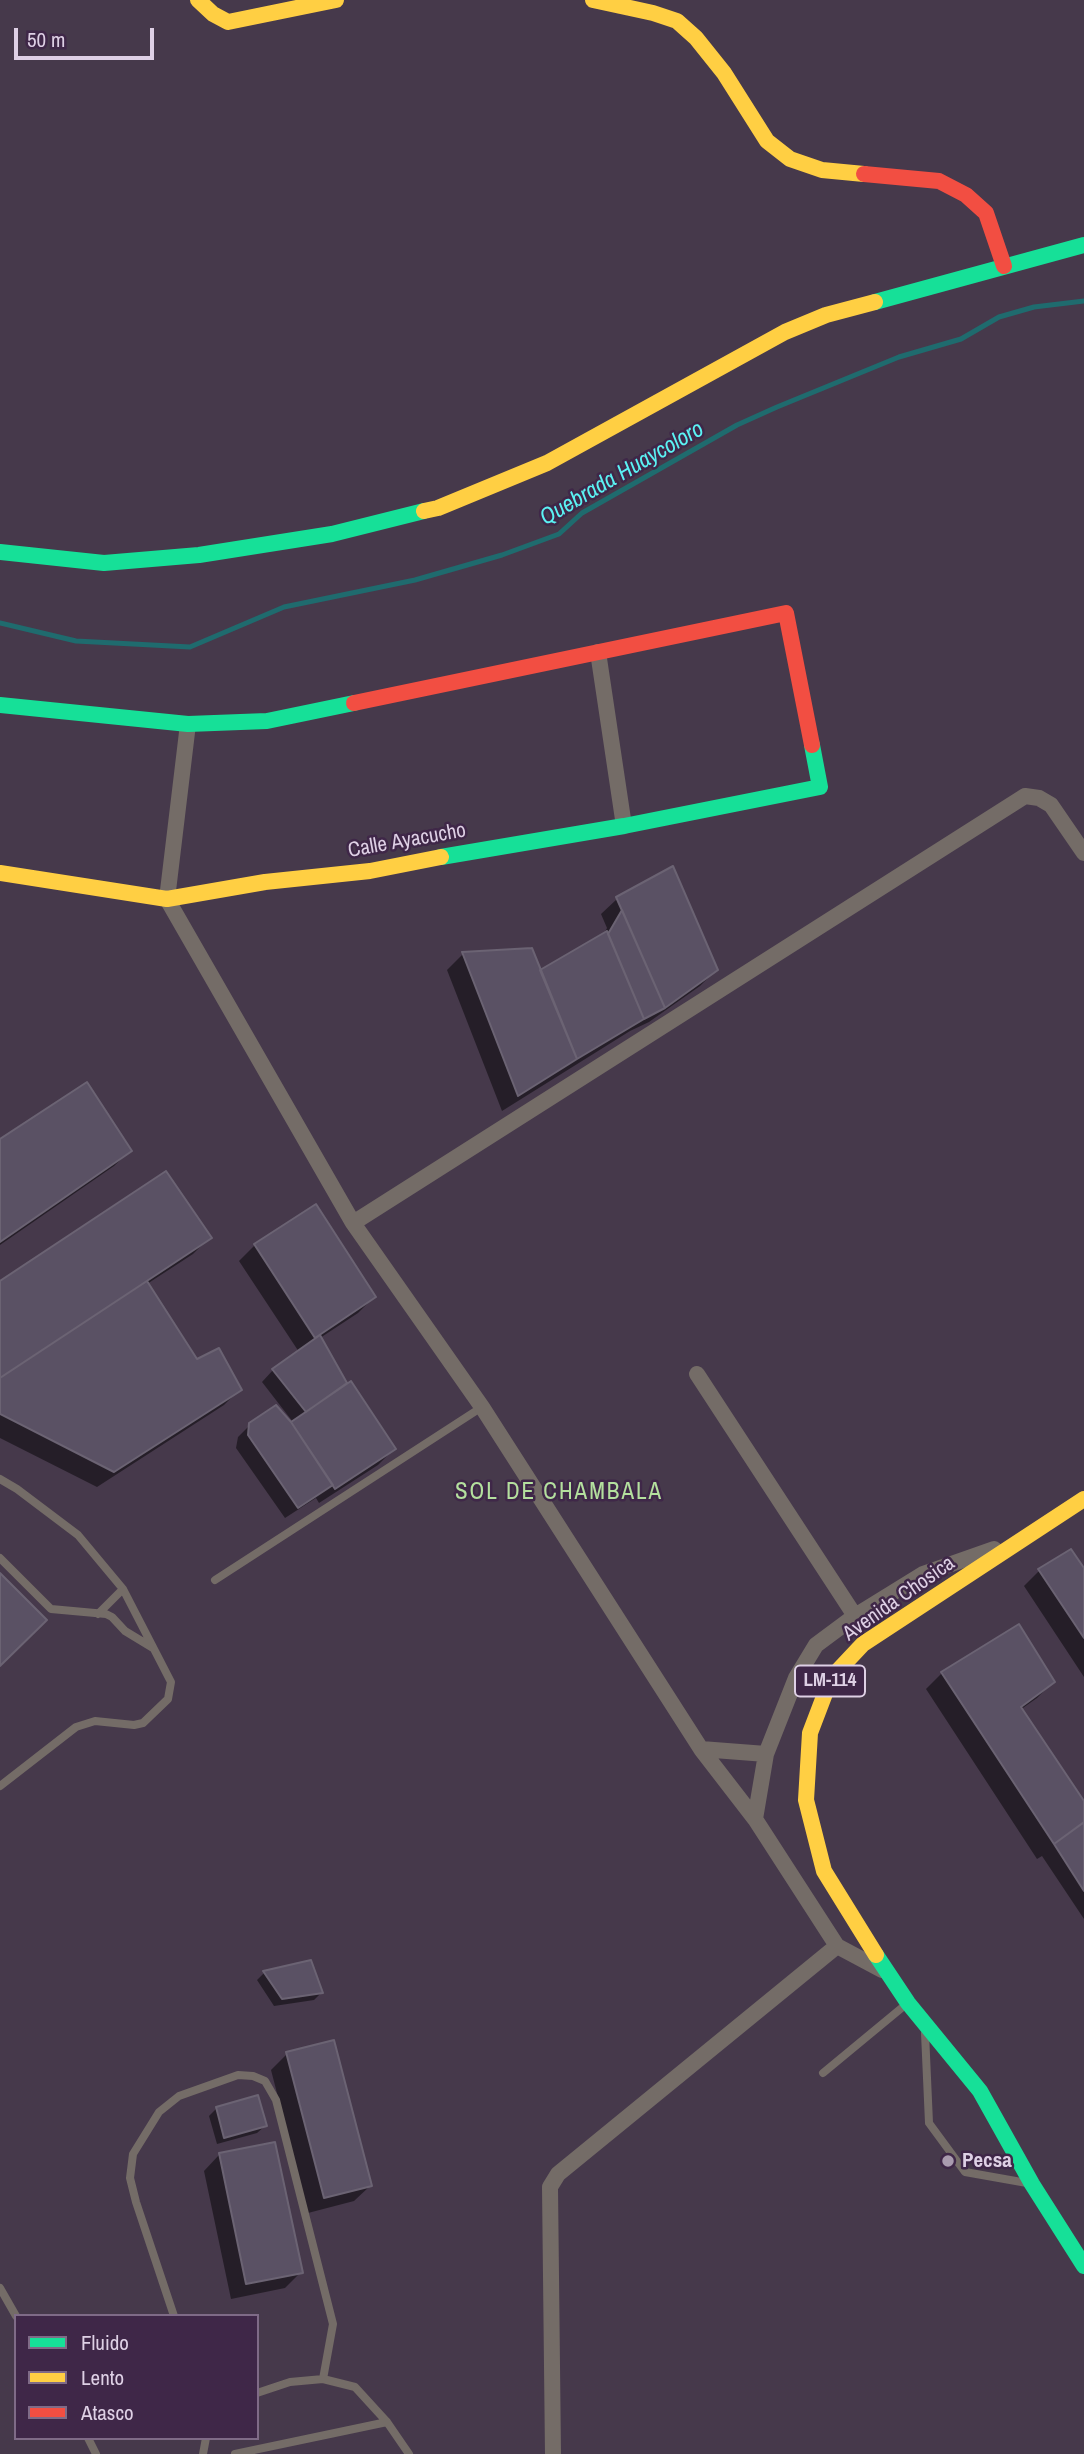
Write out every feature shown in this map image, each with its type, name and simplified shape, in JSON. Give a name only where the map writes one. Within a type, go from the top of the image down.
[{"type":"street","points":[[198,0],[213,14],[228,22],[336,0]]},
{"type":"street","points":[[593,0],[677,21],[696,38],[724,73],[767,141],[790,159],[822,170],[939,181],[966,195],[986,213],[1003,266]]},
{"type":"street","points":[[0,552],[104,563],[199,555],[332,534],[438,508],[547,463],[785,332],[826,315],[1084,245]]},
{"type":"street","name":"Calle Ayacucho","points":[[0,873],[167,899],[265,882],[370,872],[820,787],[786,614],[598,652]]},
{"type":"street","points":[[0,705],[188,724],[267,721],[598,652],[624,826]]},
{"type":"street","points":[[188,724],[167,899],[354,1223],[482,1407],[701,1749],[755,1819],[837,1946],[886,1972]]},
{"type":"street","points":[[354,1223],[1025,796],[1040,798],[1051,806],[1084,853]]},
{"type":"street","points":[[697,1374],[855,1616]]},
{"type":"street","name":"Avenida Chosica","points":[[886,1972],[824,1871],[806,1800],[810,1733],[831,1678],[863,1644],[1084,1499]]},
{"type":"street","points":[[755,1819],[766,1754],[796,1678],[816,1645],[855,1616],[923,1574],[1026,1537]]},
{"type":"street","points":[[701,1749],[766,1754]]},
{"type":"street","points":[[553,2454],[550,2188],[558,2174],[837,1946]]},
{"type":"street","name":"LM-114","points":[[886,1972],[980,2091],[1032,2184],[1084,2266]]},
{"type":"lane","points":[[215,1580],[482,1407]]},
{"type":"lane","points":[[0,1479],[78,1535],[123,1589],[171,1682],[168,1699],[143,1723],[134,1725],[96,1721],[76,1727],[0,1786]]},
{"type":"lane","points":[[0,1558],[51,1609],[113,1617],[125,1632],[153,1648]]},
{"type":"lane","points":[[98,1614],[123,1589]]},
{"type":"lane","points":[[823,2073],[908,2003]]},
{"type":"lane","points":[[924,2023],[929,2123],[965,2172],[1032,2184]]},
{"type":"lane","points":[[173,2314],[136,2202],[130,2178],[133,2154],[159,2112],[179,2096],[238,2075],[265,2081],[275,2100],[333,2324],[323,2379]]},
{"type":"lane","points":[[0,2288],[15,2314]]},
{"type":"lane","points":[[259,2392],[290,2382],[323,2379],[355,2387],[387,2422],[409,2454]]},
{"type":"lane","points":[[235,2454],[387,2422]]},
{"type":"building","points":[[673,866],[718,970],[665,1008],[616,897]]},
{"type":"building","points":[[622,910],[665,1008],[644,1019],[608,934]]},
{"type":"building","points":[[607,931],[644,1019],[577,1059],[540,970]]},
{"type":"building","points":[[532,948],[577,1059],[518,1096],[462,952]]},
{"type":"building","points":[[87,1082],[132,1151],[0,1242],[0,1139]]},
{"type":"building","points":[[166,1171],[212,1238],[0,1378],[0,1281]]},
{"type":"building","points":[[316,1204],[376,1297],[315,1338],[254,1244]]},
{"type":"building","points":[[147,1281],[197,1359],[219,1348],[242,1390],[114,1472],[0,1414],[0,1378]]},
{"type":"building","points":[[320,1335],[347,1383],[306,1412],[272,1369]]},
{"type":"building","points":[[351,1381],[396,1449],[335,1489],[291,1422]]},
{"type":"building","points":[[276,1405],[291,1422],[333,1485],[298,1508],[248,1435],[249,1423]]},
{"type":"building","points":[[1071,1549],[1084,1568],[1084,1638],[1038,1569]]},
{"type":"building","points":[[0,1573],[47,1620],[0,1666]]},
{"type":"building","points":[[1019,1624],[1055,1682],[1021,1707],[1084,1801],[1084,1822],[1054,1844],[941,1672]]},
{"type":"building","points":[[1083,1823],[1084,1825],[1084,1891],[1054,1844]]},
{"type":"building","points":[[311,1960],[323,1993],[282,1999],[263,1971]]},
{"type":"building","points":[[334,2040],[372,2186],[324,2198],[286,2052]]},
{"type":"building","points":[[258,2095],[267,2126],[224,2138],[216,2107]]},
{"type":"building","points":[[275,2142],[303,2273],[246,2284],[219,2153]]},
{"type":"waterway","name":"Quebrada Huaycoloro","points":[[0,623],[76,641],[190,647],[284,607],[415,580],[502,555],[559,534],[582,513],[737,425],[777,407],[899,357],[961,339],[999,317],[1034,307],[1084,301]]},
{"type":"traffic: fast","points":[[875,302],[1084,245]]},
{"type":"traffic: fast","points":[[0,552],[104,563],[199,555],[332,534],[424,511]]},
{"type":"traffic: fast","points":[[0,705],[188,724],[267,721],[354,703]]},
{"type":"traffic: fast","points":[[441,857],[624,826],[820,787],[812,745]]},
{"type":"traffic: fast","points":[[876,1955],[908,2003],[980,2091],[1032,2184],[1084,2266]]},
{"type":"traffic: slow","points":[[198,0],[213,14],[228,22],[336,0]]},
{"type":"traffic: slow","points":[[593,0],[677,21],[696,38],[724,73],[767,141],[790,159],[822,170],[864,174]]},
{"type":"traffic: slow","points":[[424,511],[438,508],[547,463],[785,332],[826,315],[875,302]]},
{"type":"traffic: slow","points":[[0,873],[167,899],[265,882],[370,871],[441,857]]},
{"type":"traffic: slow","points":[[876,1955],[824,1871],[806,1800],[810,1733],[831,1678],[863,1644],[1084,1499]]},
{"type":"traffic: jam","points":[[864,174],[939,181],[966,195],[986,213],[1004,266]]},
{"type":"traffic: jam","points":[[354,703],[786,613],[812,745]]},
{"type":"place","name":"Pecsa","points":[[948,2161]]},
{"type":"district","name":"SOL DE CHAMBALA","points":[[559,1493]]}]
